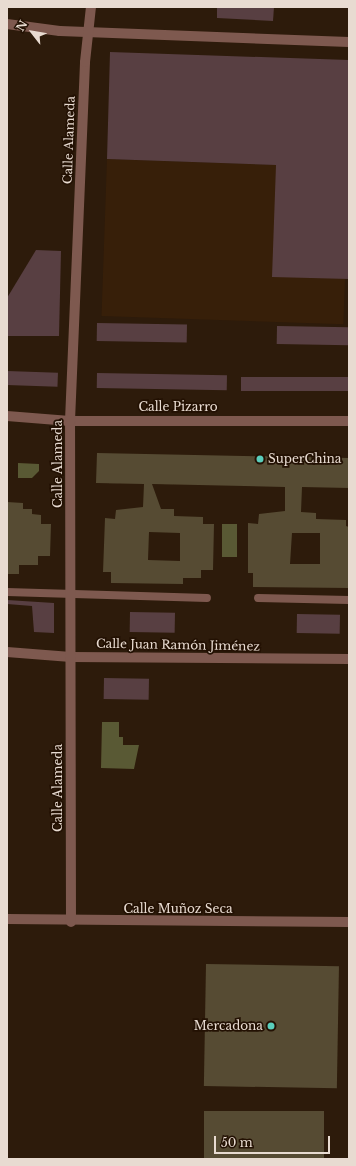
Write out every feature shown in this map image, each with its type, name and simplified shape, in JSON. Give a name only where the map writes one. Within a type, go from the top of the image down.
[{"type":"street","name":"Calle Alameda","points":[[71,922],[70,421],[85,62],[90,32],[91,7]]},
{"type":"street","points":[[7,24],[90,32],[349,42]]},
{"type":"street","name":"Calle Pizarro","points":[[7,416],[70,421],[349,421]]},
{"type":"street","name":"Calle Juan Ramón Jiménez","points":[[7,652],[71,657],[349,659]]},
{"type":"street","name":"Calle Muñoz Seca","points":[[7,918],[71,922],[349,922]]},
{"type":"lane","points":[[7,592],[207,598]]},
{"type":"lane","points":[[258,598],[349,600]]},
{"type":"shaded area","points":[[217,7],[274,7],[273,21],[217,18]]},
{"type":"shaded area","points":[[110,52],[349,60],[349,279],[272,277],[276,165],[107,159]]},
{"type":"shaded area","points":[[107,159],[349,167],[343,324],[102,316]]},
{"type":"shaded area","points":[[36,250],[61,251],[59,336],[7,336],[7,298]]},
{"type":"shaded area","points":[[97,323],[187,325],[187,343],[97,341]]},
{"type":"shaded area","points":[[277,326],[349,327],[349,345],[277,344]]},
{"type":"shaded area","points":[[7,371],[58,373],[57,387],[7,385]]},
{"type":"shaded area","points":[[97,373],[227,375],[227,390],[97,388]]},
{"type":"shaded area","points":[[241,377],[349,377],[349,391],[241,391]]},
{"type":"shaded area","points":[[18,463],[39,464],[39,471],[32,478],[18,478]]},
{"type":"shaded area","points":[[222,524],[237,524],[237,557],[222,557]]},
{"type":"shaded area","points":[[7,600],[54,603],[54,633],[34,632],[32,606],[7,604]]},
{"type":"shaded area","points":[[130,612],[175,613],[175,633],[130,632]]},
{"type":"shaded area","points":[[297,614],[340,615],[340,634],[297,633]]},
{"type":"shaded area","points":[[104,678],[149,679],[149,700],[104,699]]},
{"type":"shaded area","points":[[102,722],[119,722],[119,737],[123,737],[123,745],[139,745],[134,769],[101,768]]},
{"type":"building","points":[[97,453],[349,458],[349,488],[302,487],[301,512],[316,513],[316,519],[346,520],[346,526],[349,527],[349,588],[253,587],[253,573],[248,573],[248,523],[258,524],[259,514],[285,511],[285,487],[152,484],[161,509],[174,509],[174,516],[203,517],[203,524],[214,524],[213,570],[201,570],[201,578],[183,578],[183,584],[111,583],[111,572],[103,572],[105,518],[115,519],[116,510],[143,507],[144,484],[96,483]],"holes":[[[149,532],[180,533],[180,561],[148,560]],[[292,533],[320,533],[320,564],[290,564]]]},
{"type":"building","points":[[7,502],[23,503],[23,509],[32,509],[32,514],[41,515],[41,524],[51,524],[50,556],[38,556],[38,565],[19,565],[19,574],[7,574]]},
{"type":"building","name":"Mercadona","points":[[206,964],[339,966],[337,1088],[204,1086]]},
{"type":"building","points":[[204,1111],[324,1111],[324,1159],[204,1159]]},
{"type":"place","name":"SuperChina","points":[[260,459]]},
{"type":"place","name":"Mercadona","points":[[271,1026]]}]
